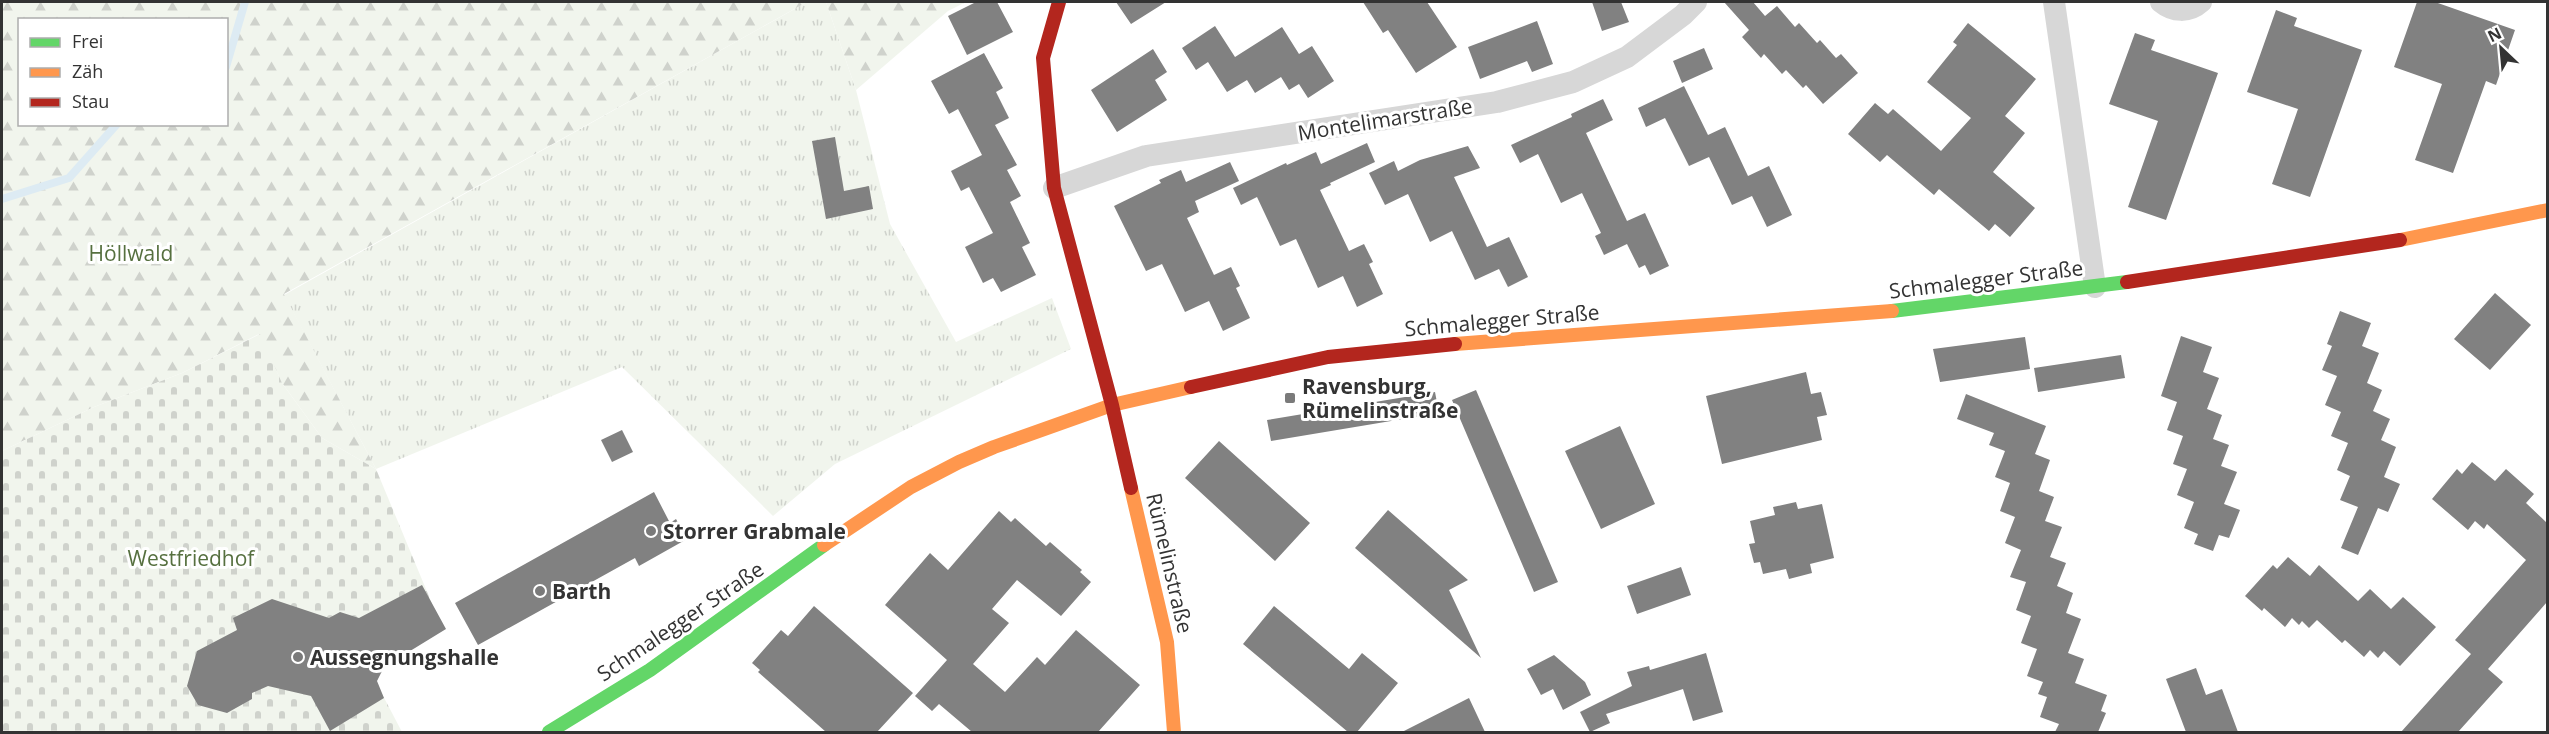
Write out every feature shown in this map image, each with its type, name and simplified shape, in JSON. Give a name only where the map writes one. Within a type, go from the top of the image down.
[{"type":"street","name":"Rümelinstraße","points":[[1059,2],[1043,58],[1054,188],[1112,405],[1167,642],[1174,732]]},
{"type":"street","name":"Montelimarstraße","points":[[1054,188],[1146,156],[1497,102],[1574,81],[1628,57],[1683,15],[1696,2]]},
{"type":"street","points":[[2054,2],[2095,287]]},
{"type":"street","points":[[2161,2],[2178,10],[2196,6],[2201,2]]},
{"type":"street","name":"Schmalegger Straße","points":[[549,732],[650,670],[853,524],[911,488],[959,462],[994,447],[1112,405],[1328,357],[1438,345],[1921,309],[2095,287],[2410,238],[2547,210]]},
{"type":"green space","name":"Höllwald","points":[[2,2],[807,2],[284,294],[376,469],[322,438],[282,383],[259,334],[182,373],[94,407],[2,451]]},
{"type":"green space","points":[[807,2],[826,2],[856,90],[890,224],[956,342],[1052,298],[1071,349],[835,464],[773,516],[622,367],[376,469],[284,295]]},
{"type":"green space","points":[[826,2],[966,2],[948,11],[856,90]]},
{"type":"green space","name":"Westfriedhof","points":[[260,334],[282,383],[322,438],[376,469],[443,630],[371,673],[402,732],[2,732],[2,451],[94,407],[182,373]]},
{"type":"building","points":[[976,2],[997,2],[1013,32],[967,55],[948,16]]},
{"type":"building","points":[[1116,2],[1166,2],[1131,24]]},
{"type":"building","points":[[1363,2],[1427,2],[1457,47],[1416,73],[1388,30],[1383,33]]},
{"type":"building","points":[[1592,2],[1621,2],[1629,22],[1602,31]]},
{"type":"building","points":[[1724,2],[1753,2],[1765,16],[1777,6],[1795,27],[1799,23],[1817,43],[1820,40],[1836,58],[1841,54],[1858,73],[1823,104],[1806,85],[1803,88],[1786,70],[1782,74],[1764,54],[1761,58],[1742,37],[1749,30]]},
{"type":"building","points":[[2417,2],[2435,2],[2515,30],[2496,85],[2486,81],[2453,173],[2415,160],[2442,84],[2394,67]]},
{"type":"building","points":[[2276,10],[2297,18],[2294,26],[2362,50],[2310,197],[2272,184],[2298,109],[2247,92]]},
{"type":"building","points":[[1537,21],[1553,64],[1532,72],[1527,61],[1480,79],[1468,47]]},
{"type":"building","points":[[1968,23],[2036,79],[2005,116],[2025,133],[1993,172],[2035,208],[2010,237],[1995,224],[1989,231],[1939,189],[1934,195],[1887,155],[1880,162],[1848,134],[1875,103],[1888,114],[1893,109],[1941,151],[1971,118],[1927,82],[1957,45],[1953,42]]},
{"type":"building","points":[[1215,26],[1235,57],[1282,27],[1299,54],[1312,46],[1334,81],[1308,98],[1299,84],[1289,90],[1281,77],[1255,93],[1247,80],[1227,92],[1208,62],[1196,70],[1182,48]]},
{"type":"building","points":[[2135,33],[2155,40],[2151,50],[2218,73],[2166,220],[2128,207],[2158,121],[2109,104]]},
{"type":"building","points":[[1704,48],[1713,69],[1682,83],[1673,61]]},
{"type":"building","points":[[1153,49],[1167,72],[1155,80],[1167,100],[1117,132],[1091,90]]},
{"type":"building","points":[[984,53],[1003,88],[996,92],[1009,118],[995,125],[1017,165],[1007,170],[1021,196],[1010,202],[1030,243],[1022,247],[1036,275],[1001,292],[993,278],[983,283],[965,247],[993,233],[969,187],[961,191],[951,171],[982,155],[958,109],[949,114],[931,81]]},
{"type":"building","points":[[1684,86],[1708,135],[1725,127],[1748,176],[1769,166],[1792,215],[1767,227],[1752,196],[1732,205],[1709,157],[1689,166],[1665,118],[1646,127],[1638,108]]},
{"type":"building","points":[[1603,99],[1613,120],[1586,133],[1627,221],[1645,213],[1669,266],[1650,275],[1645,265],[1639,268],[1627,244],[1604,255],[1595,236],[1601,233],[1582,193],[1561,203],[1538,154],[1520,163],[1511,145],[1572,117],[1571,114]]},
{"type":"building","points":[[835,137],[844,191],[869,186],[873,209],[826,219],[812,141]]},
{"type":"building","points":[[1367,143],[1375,162],[1320,190],[1349,251],[1364,244],[1373,262],[1369,264],[1383,294],[1357,307],[1343,276],[1318,288],[1296,239],[1280,246],[1257,197],[1241,205],[1233,188],[1286,163],[1287,165],[1316,152],[1321,164]]},
{"type":"building","points":[[1468,146],[1480,168],[1454,177],[1487,247],[1509,237],[1528,277],[1508,287],[1499,269],[1475,280],[1452,231],[1430,242],[1408,194],[1385,205],[1369,173],[1394,161],[1398,171],[1420,160]]},
{"type":"building","points":[[1230,162],[1239,181],[1195,201],[1199,212],[1187,218],[1214,275],[1231,267],[1240,286],[1236,288],[1250,318],[1223,331],[1209,301],[1185,312],[1162,264],[1146,271],[1114,206],[1161,183],[1159,180],[1181,170],[1186,182]]},
{"type":"building","points":[[2495,293],[2531,325],[2490,370],[2454,339]]},
{"type":"building","points":[[2340,311],[2371,323],[2362,346],[2379,353],[2367,383],[2382,390],[2373,411],[2390,419],[2381,440],[2396,447],[2384,477],[2400,484],[2388,512],[2378,508],[2358,555],[2341,548],[2358,507],[2340,500],[2350,476],[2337,470],[2348,443],[2331,436],[2341,412],[2325,405],[2337,376],[2322,370],[2332,346],[2327,344]]},
{"type":"building","points":[[2181,336],[2212,347],[2203,372],[2219,378],[2207,409],[2222,415],[2213,439],[2229,445],[2221,466],[2237,472],[2224,504],[2240,510],[2229,538],[2219,535],[2213,551],[2194,544],[2198,534],[2184,528],[2194,502],[2177,495],[2187,469],[2173,464],[2183,436],[2167,430],[2177,402],[2161,396]]},
{"type":"building","points":[[2025,337],[2030,369],[1940,382],[1933,349]]},
{"type":"building","points":[[2121,355],[2125,378],[2038,392],[2034,368]]},
{"type":"building","points":[[1806,372],[1811,394],[1821,392],[1827,415],[1817,417],[1822,440],[1722,464],[1706,396]]},
{"type":"building","points":[[1476,390],[1558,582],[1534,592],[1452,400]]},
{"type":"building","points":[[1435,392],[1439,413],[1271,441],[1267,420]]},
{"type":"building","points":[[1966,394],[2046,426],[2035,454],[2050,460],[2039,491],[2054,497],[2045,521],[2062,527],[2050,557],[2066,563],[2057,586],[2073,593],[2066,613],[2081,619],[2068,653],[2084,659],[2075,683],[2107,695],[2101,711],[2106,713],[2098,732],[2055,732],[2059,724],[2040,717],[2047,697],[2038,694],[2043,682],[2027,676],[2037,649],[2021,643],[2031,616],[2016,610],[2026,582],[2010,577],[2021,550],[2005,543],[2015,517],[2000,511],[2010,483],[1995,477],[2005,451],[1989,445],[1994,433],[1957,419]]},
{"type":"building","points":[[1620,426],[1655,504],[1601,529],[1565,451]]},
{"type":"building","points":[[622,430],[633,452],[612,462],[601,440]]},
{"type":"building","points":[[1219,441],[1310,523],[1275,561],[1185,478]]},
{"type":"building","points":[[2472,462],[2495,481],[2506,469],[2534,494],[2526,503],[2547,523],[2547,602],[2488,669],[2503,682],[2458,732],[2401,732],[2471,654],[2455,640],[2526,560],[2487,524],[2484,529],[2475,521],[2468,530],[2432,499],[2457,469],[2462,474]]},
{"type":"building","name":"Barth","points":[[654,492],[670,523],[676,519],[687,539],[639,566],[635,558],[478,645],[455,603]]},
{"type":"building","points":[[1796,502],[1798,509],[1822,504],[1834,558],[1810,564],[1812,573],[1789,579],[1786,569],[1763,574],[1760,562],[1754,563],[1749,544],[1755,543],[1750,521],[1775,515],[1773,507]]},
{"type":"building","points":[[1388,510],[1468,580],[1449,590],[1481,658],[1355,548]]},
{"type":"building","points":[[999,511],[1011,522],[1015,518],[1046,546],[1050,542],[1082,570],[1080,572],[1091,582],[1061,616],[1017,580],[992,609],[1009,623],[973,664],[1005,692],[1037,657],[1045,665],[1076,630],[1140,685],[1098,732],[972,732],[939,704],[932,711],[915,696],[947,660],[885,605],[930,553],[948,570]]},
{"type":"building","points":[[2288,557],[2310,576],[2319,565],[2358,601],[2370,589],[2391,609],[2403,597],[2436,627],[2400,666],[2384,651],[2378,658],[2370,650],[2364,657],[2345,640],[2342,643],[2317,620],[2309,628],[2302,621],[2299,625],[2292,618],[2285,627],[2264,608],[2262,611],[2245,596],[2273,565],[2277,569]]},
{"type":"building","points":[[1681,567],[1691,595],[1637,614],[1627,586]]},
{"type":"building","name":"Aussegnungshalle","points":[[422,585],[446,629],[384,667],[377,681],[384,698],[330,731],[311,696],[268,686],[252,693],[252,699],[227,713],[198,705],[187,686],[197,651],[237,630],[233,618],[272,599],[329,618],[340,612],[359,618]]},
{"type":"building","points":[[814,606],[913,693],[877,732],[826,732],[758,672],[760,670],[752,663],[781,630],[788,636]]},
{"type":"building","points":[[1274,606],[1349,669],[1362,653],[1398,683],[1357,732],[1348,732],[1243,644]]},
{"type":"building","points":[[1706,653],[1723,712],[1693,721],[1683,689],[1606,714],[1610,723],[1590,732],[1580,712],[1632,686],[1627,672],[1649,666],[1650,670]]},
{"type":"building","points":[[1554,655],[1585,682],[1591,695],[1563,710],[1553,689],[1541,695],[1527,669]]},
{"type":"building","points":[[2196,668],[2206,695],[2222,689],[2238,732],[2186,732],[2166,679]]},
{"type":"building","points":[[1469,698],[1485,732],[1402,732]]},
{"type":"waterway","points":[[228,60],[245,2]]},
{"type":"waterway","points":[[2,199],[69,178],[115,126]]},
{"type":"traffic: fast","points":[[1892,311],[2127,282]]},
{"type":"traffic: fast","points":[[549,732],[650,670],[824,545]]},
{"type":"traffic: slow","points":[[2400,240],[2548,210]]},
{"type":"traffic: slow","points":[[1455,344],[1892,311]]},
{"type":"traffic: slow","points":[[824,545],[911,487],[959,462],[994,447],[1112,405],[1191,387]]},
{"type":"traffic: slow","points":[[1131,488],[1167,642],[1174,732]]},
{"type":"traffic: jam","points":[[1059,2],[1043,58],[1054,188],[1112,405],[1131,488]]},
{"type":"traffic: jam","points":[[2127,282],[2400,240]]},
{"type":"traffic: jam","points":[[1191,387],[1328,357],[1455,344]]},
{"type":"place","name":"Ravensburg, Rümelinstraße","points":[[1290,398]]},
{"type":"place","name":"Storrer Grabmale","points":[[651,531]]},
{"type":"place","name":"Barth","points":[[540,591]]},
{"type":"place","name":"Aussegnungshalle","points":[[298,657]]}]
